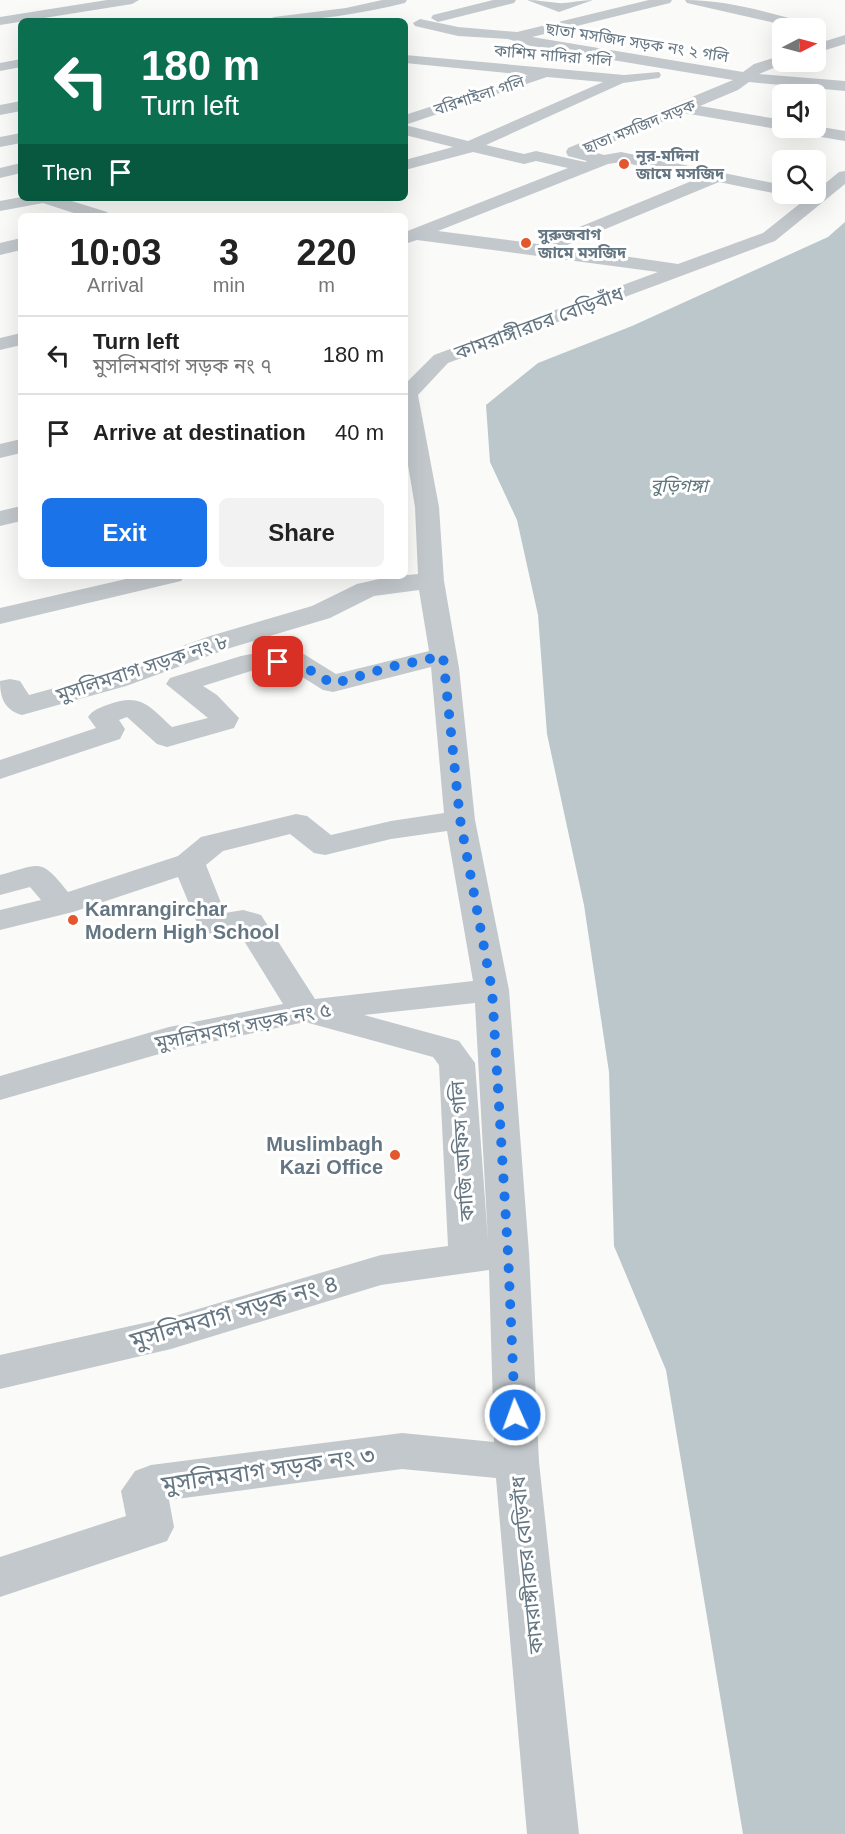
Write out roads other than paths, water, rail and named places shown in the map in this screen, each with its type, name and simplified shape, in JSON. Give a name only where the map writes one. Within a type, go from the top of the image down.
[{"type":"street","points":[[330,0],[344,16]]},
{"type":"street","points":[[344,16],[400,0]]},
{"type":"street","points":[[408,26],[509,0]]},
{"type":"street","points":[[534,0],[559,8]]},
{"type":"street","points":[[528,16],[586,0]]},
{"type":"street","points":[[432,76],[442,74],[444,64],[511,31],[665,0]]},
{"type":"street","points":[[692,0],[773,18]]},
{"type":"street","points":[[37,18],[74,15],[126,1],[141,15]]},
{"type":"street","points":[[308,16],[314,18]]},
{"type":"street","points":[[294,18],[370,16],[379,18]]},
{"type":"street","points":[[0,21],[18,20]]},
{"type":"street","name":"ছাতা মসজিদ সড়ক নং ২ গলি","points":[[420,23],[464,32],[511,31],[534,44],[636,58],[738,82]]},
{"type":"street","points":[[0,34],[18,31]]},
{"type":"street","points":[[826,32],[845,37]]},
{"type":"street","points":[[826,45],[845,37]]},
{"type":"street","points":[[826,51],[845,56]]},
{"type":"street","name":"কাশিম নাদিরা গলি","points":[[408,59],[624,79],[646,74],[738,82]]},
{"type":"street","name":"ছাতা মসজিদ সড়ক","points":[[604,160],[574,152],[683,108],[738,82],[759,67],[772,63]]},
{"type":"street","points":[[0,67],[18,64]]},
{"type":"street","name":"বরিশাইলা গলি","points":[[408,119],[553,71]]},
{"type":"street","points":[[408,164],[472,146],[534,119],[559,104],[624,79]]},
{"type":"street","points":[[738,82],[845,86]]},
{"type":"street","points":[[738,82],[772,90]]},
{"type":"street","points":[[494,91],[559,104]]},
{"type":"street","points":[[0,110],[18,107]]},
{"type":"street","points":[[683,108],[772,123]]},
{"type":"street","name":"বরিশাইলা গলি","points":[[408,131],[524,159],[536,156],[587,167]]},
{"type":"street","points":[[826,133],[845,136]]},
{"type":"street","points":[[0,142],[18,139]]},
{"type":"street","points":[[604,160],[621,157],[772,188]]},
{"type":"street","name":"ছাতা মসজিদ সড়ক","points":[[410,236],[604,160]]},
{"type":"street","points":[[0,173],[18,169]]},
{"type":"street","points":[[538,250],[719,176]]},
{"type":"street","name":"কামরাঙ্গীরচর বেড়িবাঁধ","points":[[826,186],[845,176]]},
{"type":"street","points":[[0,186],[18,192]]},
{"type":"street","points":[[0,206],[28,201]]},
{"type":"street","points":[[57,201],[93,213]]},
{"type":"street","points":[[65,203],[74,201]]},
{"type":"street","name":"কামরাঙ্গীরচর বেড়িবাঁধ","points":[[408,393],[441,359],[769,237],[801,204]]},
{"type":"street","points":[[410,236],[644,263],[682,271]]},
{"type":"street","points":[[0,249],[18,245]]},
{"type":"street","points":[[0,344],[18,340]]},
{"type":"street","name":"কামরাঙ্গীরচর বেড়িবাঁধ","points":[[408,422],[416,509],[443,656],[460,819],[492,990],[508,1253],[517,1462],[553,1834]]},
{"type":"street","points":[[0,451],[18,447]]},
{"type":"street","points":[[0,519],[18,514]]},
{"type":"street","points":[[0,616],[159,579]]},
{"type":"street","name":"মুসলিমবাগ সড়ক নং ৮","points":[[0,689],[9,687],[22,706],[116,680],[220,642],[321,612],[366,591],[388,585],[431,581]]},
{"type":"street","points":[[0,770],[110,733],[111,729],[102,717],[128,707],[134,708],[168,738],[224,722],[225,718],[207,701],[180,684],[251,662],[264,666],[292,659],[333,684],[390,667],[443,656]]},
{"type":"street","points":[[0,920],[61,905],[189,863],[212,843],[296,823],[325,846],[391,830],[460,819]]},
{"type":"street","points":[[189,863],[212,923],[214,925],[243,920],[249,922],[305,1011]]},
{"type":"street","points":[[0,885],[38,875],[61,905]]},
{"type":"street","name":"মুসলিমবাগ সড়ক নং ৫","points":[[0,1088],[169,1039],[305,1011],[492,990]]},
{"type":"street","name":"কাজি অফিস গলি","points":[[305,1011],[446,1049],[457,1063],[469,1258]]},
{"type":"street","name":"মুসলিমবাগ সড়ক নং ৪","points":[[0,1372],[171,1333],[381,1270],[508,1253]]},
{"type":"street","name":"মুসলিমবাগ সড়ক নং ৩","points":[[0,1577],[151,1527],[144,1491],[151,1484],[402,1451],[517,1462]]},
{"type":"water","name":"বুড়িগঙ্গা","points":[[845,222],[845,1834],[743,1834],[666,1370],[614,1246],[609,1072],[584,905],[547,734],[538,615],[517,520],[490,462],[486,405],[538,363],[632,326],[828,237]]},
{"type":"place","name":"নূর-মদিনা জামে মসজিদ","points":[[624,164]]},
{"type":"place","name":"সুরুজবাগ জামে মসজিদ","points":[[526,243]]},
{"type":"place","name":"Kamrangirchar Modern High School","points":[[73,920]]},
{"type":"place","name":"Muslimbagh Kazi Office","points":[[395,1155]]}]
